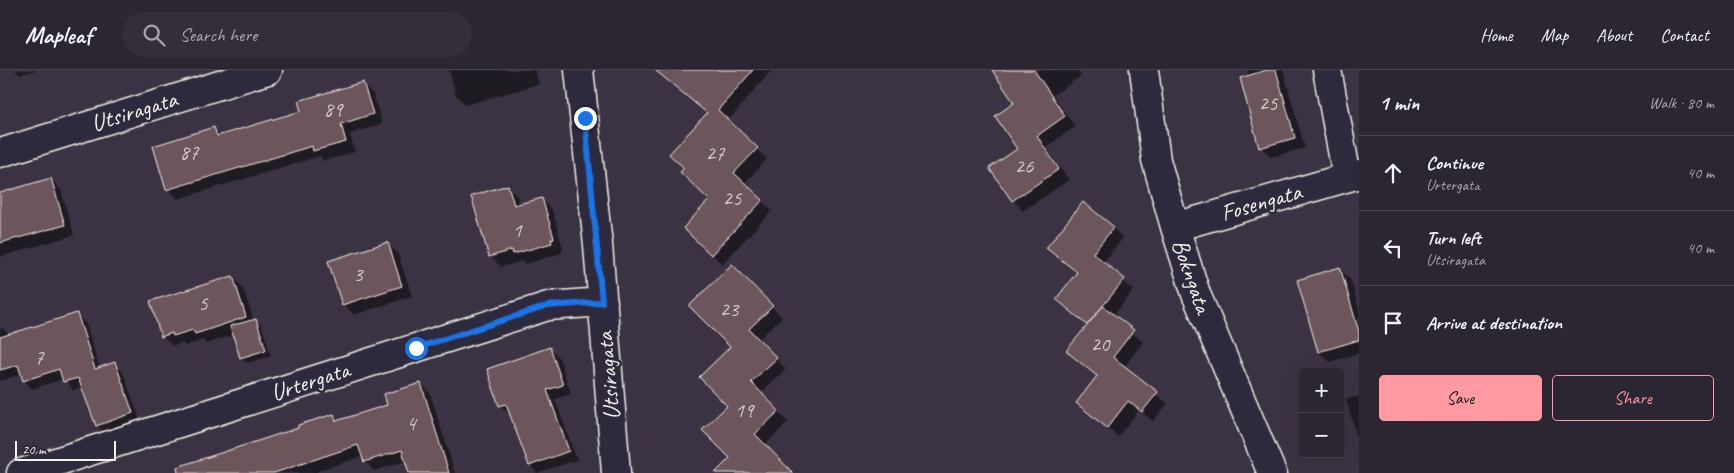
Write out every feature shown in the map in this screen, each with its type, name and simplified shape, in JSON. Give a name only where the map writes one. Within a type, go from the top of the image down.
[{"type":"street","name":"Utsiragata","points":[[0,153],[268,70]]},
{"type":"street","name":"Utsiragata","points":[[579,70],[602,302],[616,473]]},
{"type":"street","name":"Bokngata","points":[[1144,70],[1156,160],[1196,294],[1272,473]]},
{"type":"street","name":"Fosengata","points":[[1175,227],[1353,176],[1327,70]]},
{"type":"street","name":"Urtergata","points":[[21,473],[548,306],[602,302]]},
{"type":"building","points":[[655,70],[753,70],[718,110],[758,148],[734,173],[763,200],[711,255],[683,228],[709,200],[680,172],[684,168],[669,154],[707,113]]},
{"type":"building","points":[[992,70],[1034,70],[1065,116],[1037,136],[1059,169],[1012,201],[989,168],[1017,149],[995,116],[1014,103]]},
{"type":"building","points":[[1267,70],[1276,70],[1295,138],[1259,148],[1240,78]]},
{"type":"building","points":[[363,82],[373,114],[341,124],[346,142],[313,151],[312,146],[166,190],[153,146],[214,127],[217,136],[301,111],[298,101]]},
{"type":"building","points":[[51,178],[65,225],[0,243],[0,193]]},
{"type":"building","points":[[508,185],[514,205],[542,198],[554,238],[551,239],[552,243],[513,254],[512,250],[489,257],[471,196]]},
{"type":"building","points":[[1083,202],[1114,227],[1093,253],[1125,279],[1087,325],[1056,299],[1077,272],[1046,248]]},
{"type":"building","points":[[388,242],[402,286],[342,305],[328,261]]},
{"type":"building","points":[[732,264],[773,306],[749,329],[777,358],[751,382],[779,411],[755,434],[793,473],[715,473],[730,458],[702,430],[727,406],[699,377],[730,347],[689,306]]},
{"type":"building","points":[[1340,267],[1359,332],[1359,340],[1318,352],[1297,280]]},
{"type":"building","points":[[233,276],[246,317],[195,334],[193,330],[173,336],[172,333],[161,337],[150,301]]},
{"type":"building","points":[[1103,306],[1134,330],[1113,357],[1158,392],[1142,412],[1128,401],[1107,428],[1076,403],[1097,376],[1066,351]]},
{"type":"building","points":[[77,313],[95,369],[115,362],[133,413],[96,426],[78,378],[63,382],[59,369],[23,381],[18,365],[0,370],[0,337]]},
{"type":"building","points":[[256,319],[266,350],[240,358],[230,326]]},
{"type":"building","points":[[550,347],[563,385],[547,390],[569,451],[529,466],[506,404],[499,406],[487,369]]},
{"type":"building","points":[[421,383],[449,473],[409,473],[402,450],[364,462],[358,445],[274,473],[178,473],[177,467],[298,428],[298,425],[334,414],[336,421],[387,405],[384,394]]},
{"type":"route","points":[[416,348],[548,306],[602,302],[585,118]]}]
